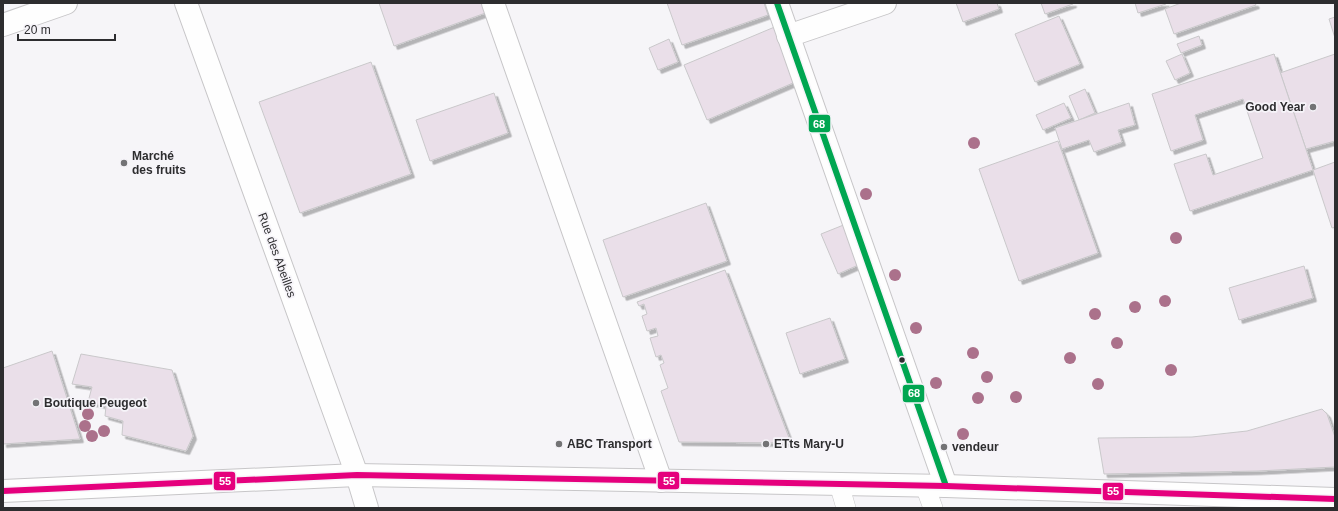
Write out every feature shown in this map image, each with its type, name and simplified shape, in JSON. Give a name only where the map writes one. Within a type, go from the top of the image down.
[{"type":"street","points":[[3,25],[66,3]]},
{"type":"street","name":"Rue des Abeilles","points":[[186,3],[357,475],[367,508]]},
{"type":"street","points":[[493,3],[661,481]]},
{"type":"street","points":[[777,3],[936,486]]},
{"type":"street","points":[[788,36],[885,3]]},
{"type":"street","points":[[3,491],[357,475],[936,486],[1335,499]]},
{"type":"lane","points":[[839,484],[846,508]]},
{"type":"lane","points":[[933,508],[936,486]]},
{"type":"building","points":[[379,3],[488,3],[491,11],[394,46]]},
{"type":"building","points":[[667,3],[764,3],[768,15],[682,45]]},
{"type":"building","points":[[956,3],[997,3],[999,9],[963,22]]},
{"type":"building","points":[[1041,3],[1073,3],[1073,4],[1045,14]]},
{"type":"building","points":[[1135,3],[1166,3],[1166,4],[1138,13]]},
{"type":"building","points":[[1181,3],[1255,3],[1256,5],[1174,34],[1165,9]]},
{"type":"building","points":[[1059,16],[1080,64],[1035,82],[1015,34]]},
{"type":"building","points":[[1335,17],[1335,38],[1329,19]]},
{"type":"building","points":[[777,26],[800,80],[707,120],[684,65]]},
{"type":"building","points":[[1199,36],[1202,45],[1181,53],[1177,44]]},
{"type":"building","points":[[669,39],[678,62],[658,70],[649,48]]},
{"type":"building","points":[[1182,54],[1190,73],[1175,80],[1166,61]]},
{"type":"building","points":[[1274,54],[1313,170],[1190,211],[1174,164],[1206,154],[1213,175],[1263,158],[1243,99],[1195,115],[1203,140],[1171,151],[1152,94]]},
{"type":"building","name":"Good Year","points":[[1335,54],[1335,141],[1306,149],[1280,73]]},
{"type":"building","points":[[371,62],[411,174],[300,213],[259,102]]},
{"type":"building","points":[[1085,89],[1095,113],[1079,120],[1069,96]]},
{"type":"building","points":[[494,93],[508,133],[430,161],[416,120]]},
{"type":"building","points":[[1064,103],[1071,118],[1043,130],[1036,115]]},
{"type":"building","points":[[1129,103],[1135,125],[1118,130],[1122,142],[1094,152],[1089,140],[1062,149],[1055,128]]},
{"type":"building","points":[[1058,141],[1098,253],[1019,281],[979,169]]},
{"type":"building","points":[[1335,162],[1335,227],[1332,228],[1313,170]]},
{"type":"building","points":[[706,203],[727,261],[623,297],[603,240]]},
{"type":"building","points":[[846,224],[863,263],[838,274],[821,234]]},
{"type":"building","points":[[1304,266],[1313,298],[1239,320],[1229,288]]},
{"type":"building","points":[[725,270],[791,443],[679,442],[661,391],[668,388],[660,365],[664,363],[661,355],[656,357],[650,338],[658,336],[656,328],[647,331],[642,316],[647,314],[644,304],[639,306],[637,302]]},
{"type":"building","points":[[830,318],[845,359],[800,374],[786,333]]},
{"type":"building","name":"Boutique Peugeot","points":[[52,351],[80,439],[3,444],[3,368]]},
{"type":"building","points":[[81,354],[172,370],[193,436],[186,451],[122,435],[123,421],[105,416],[106,406],[88,402],[92,387],[72,384]]},
{"type":"building","points":[[1322,409],[1327,414],[1335,437],[1335,467],[1258,471],[1104,474],[1098,438],[1192,437],[1247,431]]},
{"type":"transit line","name":"68","points":[[777,3],[946,486]]},
{"type":"transit line","name":"55","points":[[3,491],[357,475],[946,486],[1335,499]]},
{"type":"place","name":"Good Year","points":[[1313,107]]},
{"type":"place","name":"Marché des fruits","points":[[124,163]]},
{"type":"place","name":"Boutique Peugeot","points":[[36,403]]},
{"type":"place","name":"ABC Transport","points":[[559,444]]},
{"type":"place","name":"ETts Mary-U","points":[[766,444]]},
{"type":"place","name":"vendeur","points":[[944,447]]}]
